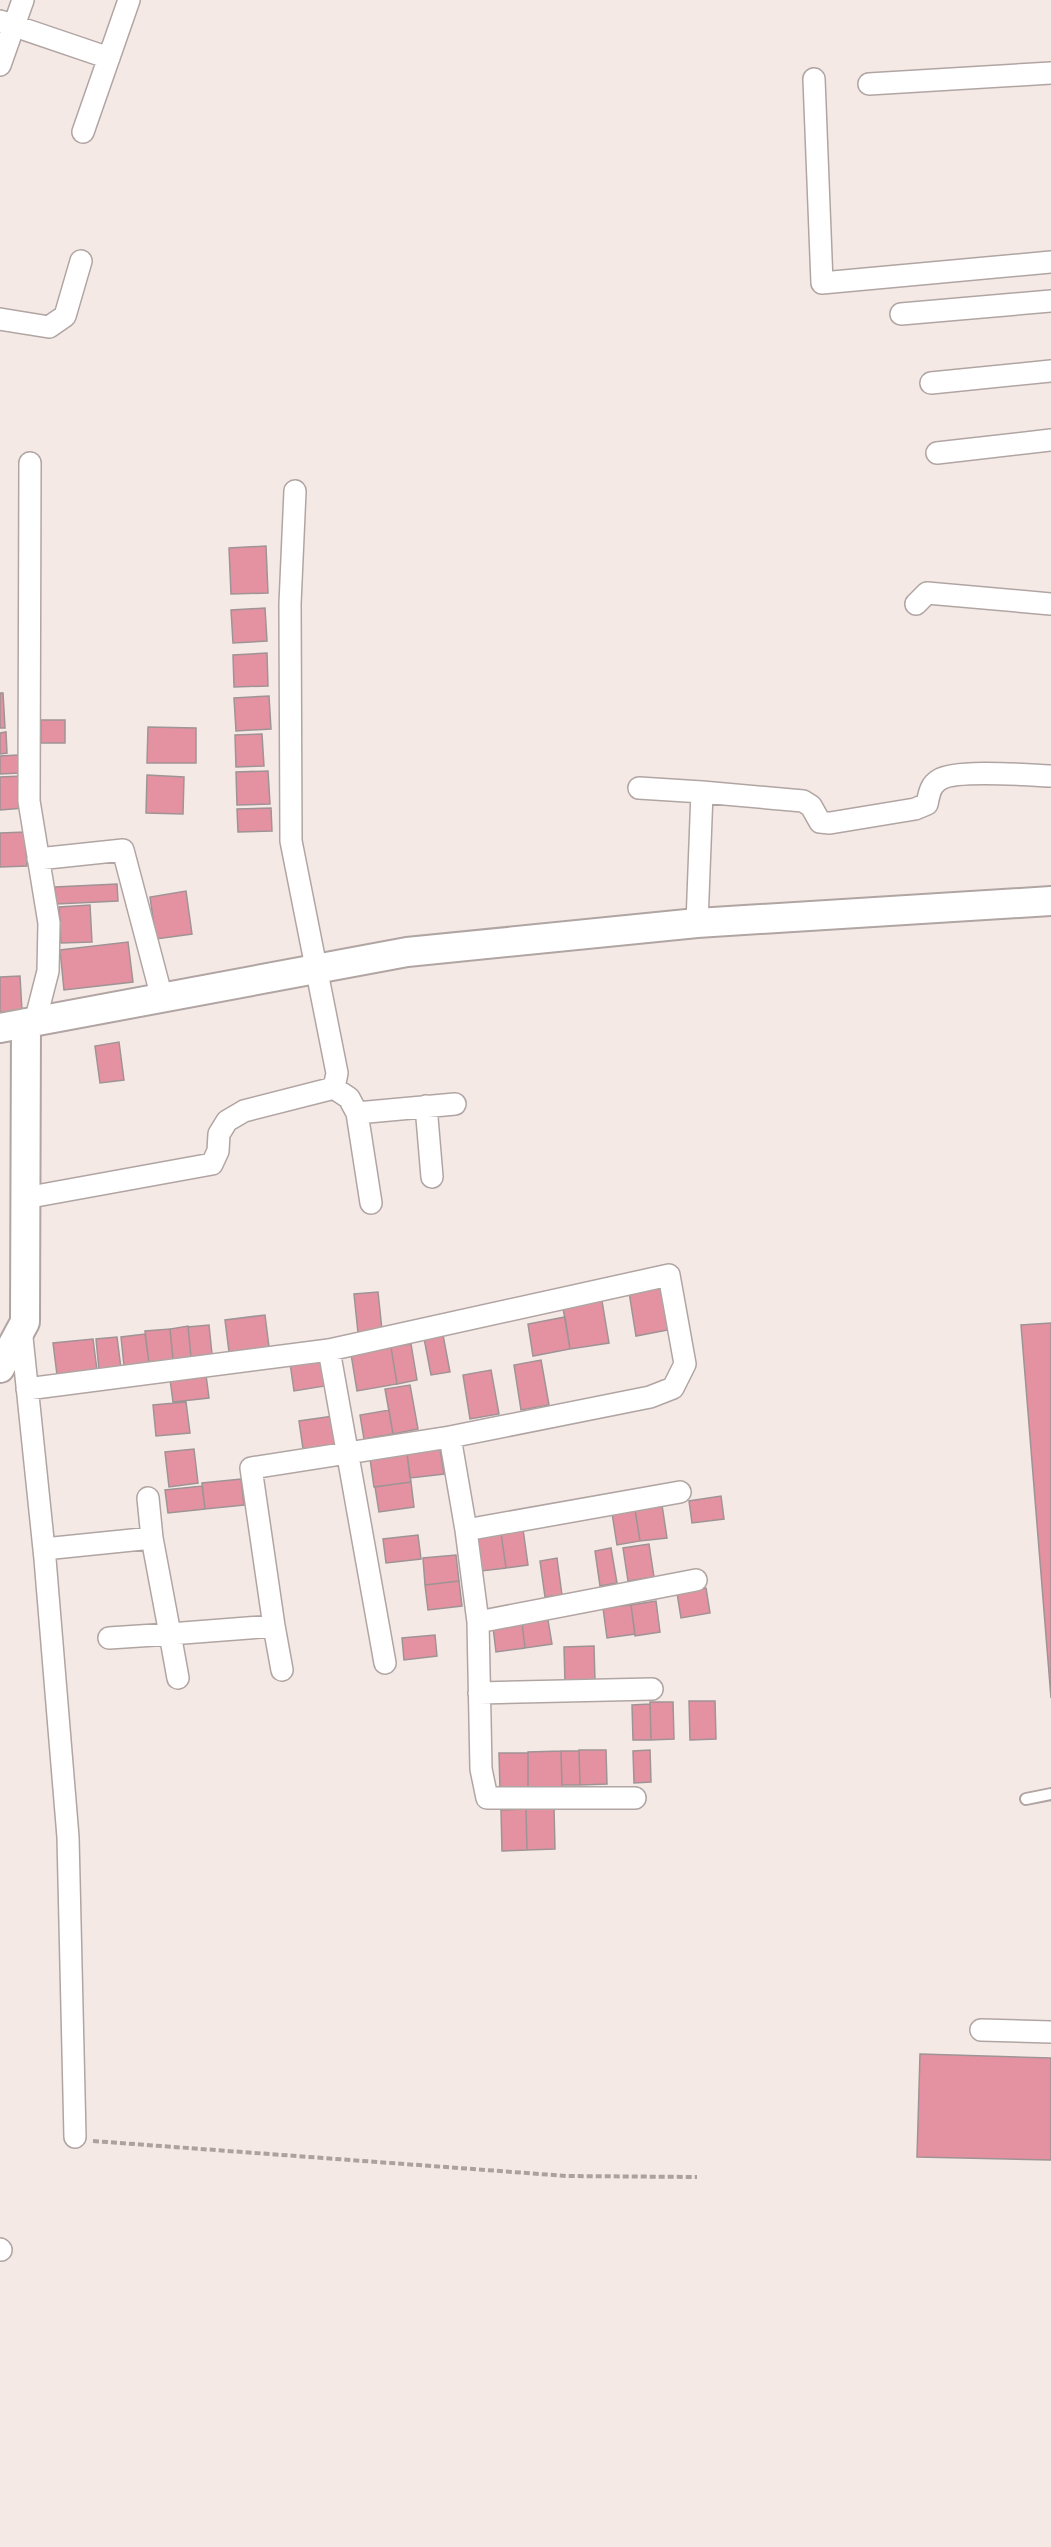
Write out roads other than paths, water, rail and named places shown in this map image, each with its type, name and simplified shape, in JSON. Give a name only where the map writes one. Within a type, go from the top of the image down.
[{"type":"main road","points":[[3,1358],[25,1322],[25,1198],[20,1024],[407,952],[697,923],[1051,901]]},
{"type":"street","points":[[0,65],[7,23],[23,0]]},
{"type":"street","points":[[83,132],[129,0]]},
{"type":"street","points":[[7,23],[109,58]]},
{"type":"street","points":[[869,84],[1051,73]]},
{"type":"street","points":[[814,80],[822,283],[1051,262]]},
{"type":"street","points":[[0,319],[49,327],[65,316],[81,261]]},
{"type":"street","points":[[901,314],[1051,301]]},
{"type":"street","points":[[931,383],[1051,371]]},
{"type":"street","points":[[937,453],[1051,440]]},
{"type":"street","points":[[20,1024],[48,971],[49,922],[29,801],[30,463]]},
{"type":"street","points":[[295,491],[290,604],[291,841],[337,1073],[334,1088]]},
{"type":"street","points":[[916,604],[927,593],[1051,603]]},
{"type":"street","points":[[639,788],[803,801],[811,806],[820,822],[830,823],[885,816],[915,809],[927,804],[931,788],[939,779],[949,776],[996,774],[1051,776]]},
{"type":"street","points":[[697,923],[702,792]]},
{"type":"street","points":[[39,859],[123,849],[162,998]]},
{"type":"street","points":[[25,1198],[212,1164],[218,1151],[219,1134],[227,1121],[244,1111],[334,1088],[349,1098],[357,1113],[371,1203]]},
{"type":"street","points":[[357,1113],[454,1104]]},
{"type":"street","points":[[426,1106],[432,1177]]},
{"type":"street","points":[[27,1389],[329,1350],[669,1275],[685,1364],[673,1388],[650,1397],[450,1437],[348,1455],[251,1468],[282,1670]]},
{"type":"street","points":[[21,1328],[44,1550],[68,1837],[75,2137]]},
{"type":"street","points":[[329,1350],[385,1663]]},
{"type":"street","points":[[450,1437],[466,1530],[478,1622],[481,1769],[487,1798],[635,1798]]},
{"type":"street","points":[[466,1530],[680,1491]]},
{"type":"street","points":[[148,1498],[152,1538],[178,1678]]},
{"type":"street","points":[[44,1550],[152,1538]]},
{"type":"street","points":[[478,1622],[696,1580]]},
{"type":"street","points":[[110,1638],[274,1626]]},
{"type":"street","points":[[479,1693],[652,1689]]},
{"type":"street","points":[[981,2030],[1051,2031]]},
{"type":"lane","points":[[1026,1799],[1051,1794]]}]
